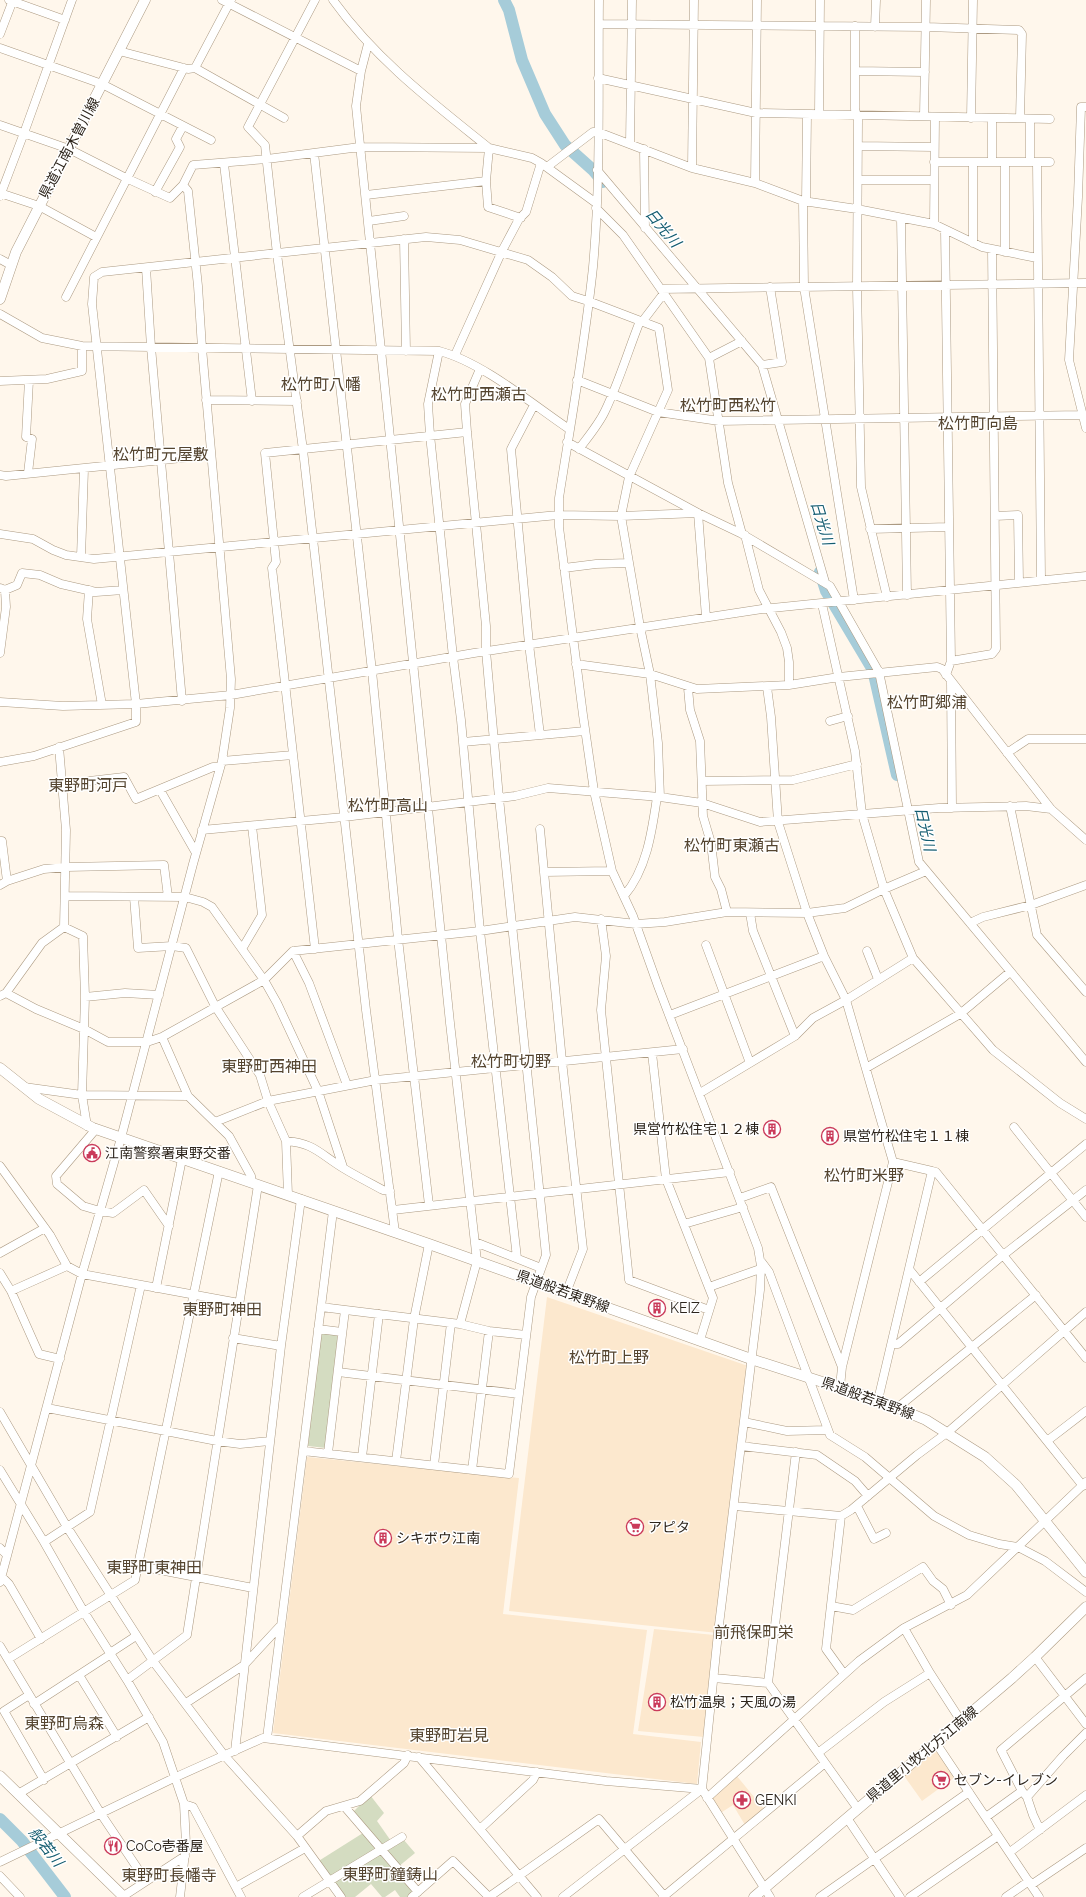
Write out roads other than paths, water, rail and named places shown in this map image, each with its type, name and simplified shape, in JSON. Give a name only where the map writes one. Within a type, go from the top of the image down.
[{"type":"main road","name":"県道江南木曽川線","points":[[0,299],[11,265],[39,206],[145,0]]},
{"type":"main road","name":"県道般若東野線","points":[[0,1068],[39,1099],[92,1127],[395,1232],[752,1359],[878,1400],[926,1420],[948,1432],[985,1457],[1011,1480],[1046,1520],[1086,1572]]},
{"type":"main road","name":"県道里小牧北方江南線","points":[[754,1897],[767,1894],[847,1818],[1035,1658],[1086,1607]]},
{"type":"main road","points":[[0,1776],[123,1897]]},
{"type":"street","points":[[0,34],[11,0],[65,20]]},
{"type":"street","points":[[72,0],[24,134],[0,194],[39,206],[96,237]]},
{"type":"street","points":[[315,0],[248,127],[265,145],[267,159],[277,254],[303,450],[359,944],[395,1232]]},
{"type":"street","points":[[333,0],[381,58],[489,148]]},
{"type":"street","points":[[599,0],[598,132],[593,267],[559,498],[558,515],[572,637],[594,791],[612,871],[636,924],[740,1198],[758,1248],[760,1260],[752,1359],[702,1789],[767,1894]]},
{"type":"street","points":[[630,144],[632,0]]},
{"type":"street","points":[[692,168],[694,0]]},
{"type":"street","points":[[755,183],[757,0]]},
{"type":"street","points":[[819,114],[820,0]]},
{"type":"street","points":[[876,0],[876,27]]},
{"type":"street","points":[[924,116],[926,0]]},
{"type":"street","points":[[971,118],[973,0]]},
{"type":"street","points":[[195,68],[227,1],[361,72]]},
{"type":"street","points":[[599,24],[926,27],[1019,30],[1022,34],[1020,118]]},
{"type":"street","points":[[855,26],[855,109],[858,120],[857,287],[861,486],[887,597]]},
{"type":"street","points":[[368,44],[361,72],[356,106],[455,1072],[477,1261],[460,1324]]},
{"type":"street","points":[[0,48],[102,84],[211,140]]},
{"type":"street","points":[[119,51],[184,68],[195,68],[284,118]]},
{"type":"street","points":[[66,297],[184,68]]},
{"type":"street","points":[[855,71],[925,72]]},
{"type":"street","points":[[598,78],[756,113],[1050,119]]},
{"type":"street","points":[[1086,107],[1081,107],[1074,283],[1069,360],[1086,428]]},
{"type":"street","points":[[807,114],[804,201],[804,287],[854,600]]},
{"type":"street","points":[[934,224],[935,117]]},
{"type":"street","points":[[992,118],[992,162]]},
{"type":"street","points":[[1030,119],[1038,283],[1041,580]]},
{"type":"street","points":[[0,125],[69,149],[126,178],[170,198],[183,185],[193,165],[224,164],[360,147],[489,148],[532,158],[544,165],[596,205],[623,235],[709,358],[728,483],[759,590],[781,632],[787,648],[790,662],[789,685]]},
{"type":"street","points":[[155,192],[180,147],[176,139],[183,126]]},
{"type":"street","points":[[455,355],[502,251],[520,218],[526,212],[544,165],[593,132],[598,132],[692,168],[755,183],[804,201],[857,209],[934,224],[973,243],[992,249],[1037,258]]},
{"type":"street","points":[[858,146],[934,147]]},
{"type":"street","points":[[489,148],[486,181],[488,207],[520,218]]},
{"type":"street","points":[[644,149],[645,228]]},
{"type":"street","points":[[314,153],[372,671],[398,939],[429,1205]]},
{"type":"street","points":[[934,162],[1050,162]]},
{"type":"street","points":[[973,162],[973,243]]},
{"type":"street","points":[[1005,162],[1005,252]]},
{"type":"street","points":[[224,164],[252,401]]},
{"type":"street","points":[[597,174],[645,228],[693,288],[762,365],[776,420],[823,581]]},
{"type":"street","points":[[858,180],[934,180]]},
{"type":"street","points":[[366,195],[486,181]]},
{"type":"street","points":[[41,1639],[8,1584],[1,1579],[82,1274],[133,1095],[202,830],[221,764],[231,695],[196,263],[188,191],[183,185]]},
{"type":"street","points":[[368,221],[404,216]]},
{"type":"street","points":[[901,218],[907,595]]},
{"type":"street","points":[[945,230],[951,660],[949,678],[952,808]]},
{"type":"street","points":[[0,762],[34,756],[135,724],[136,722],[136,704],[92,304],[94,277],[102,272],[235,259],[404,239],[426,237],[460,240],[502,251],[528,260],[552,277],[572,296],[659,328],[668,390],[629,477],[621,516],[628,563],[650,674],[658,743],[659,797],[651,838],[633,883],[624,896]]},
{"type":"street","points":[[404,239],[406,352]]},
{"type":"street","points":[[951,660],[994,653],[996,649],[992,249]]},
{"type":"street","points":[[0,260],[11,265]]},
{"type":"street","points":[[146,268],[151,347],[182,701]]},
{"type":"street","points":[[579,449],[603,415],[627,360],[632,341],[641,321],[663,291],[693,288],[1086,283]]},
{"type":"street","points":[[762,365],[782,362],[770,287]]},
{"type":"street","points":[[0,314],[42,338],[82,346],[336,350],[381,349],[406,352],[439,351],[455,355],[509,386],[569,429]]},
{"type":"street","points":[[709,358],[740,342]]},
{"type":"street","points":[[0,381],[47,379],[82,371],[82,346]]},
{"type":"street","points":[[439,351],[428,404],[430,435],[463,742],[480,931],[517,1258]]},
{"type":"street","points":[[303,1450],[509,1474],[530,1297],[546,1255],[511,927],[486,651],[486,626],[467,432],[465,404],[480,369]]},
{"type":"street","points":[[28,473],[32,439],[26,437],[29,380]]},
{"type":"street","points":[[577,380],[658,412],[719,421],[1082,415]]},
{"type":"street","points":[[206,400],[297,401]]},
{"type":"street","points":[[534,405],[511,449],[529,644],[540,735]]},
{"type":"street","points":[[315,949],[272,568],[276,562],[265,453],[467,432]]},
{"type":"street","points":[[567,442],[629,477],[698,513],[744,534],[823,581],[834,590],[835,603],[875,673],[905,810],[918,859],[925,873],[1086,1062]]},
{"type":"street","points":[[0,475],[6,476],[84,469],[211,455]]},
{"type":"street","points":[[81,557],[84,469]]},
{"type":"street","points":[[0,534],[33,539],[53,550],[94,559],[558,515],[621,516],[698,513]]},
{"type":"street","points":[[698,513],[706,617]]},
{"type":"street","points":[[995,516],[1018,515],[1019,582]]},
{"type":"street","points":[[870,528],[949,527]]},
{"type":"street","points":[[564,568],[596,564],[628,563]]},
{"type":"street","points":[[0,653],[6,607],[2,589],[17,585],[22,573],[40,575],[61,584],[96,592],[123,590]]},
{"type":"street","points":[[0,702],[63,706],[182,701],[231,695],[486,651],[706,617],[768,609],[1086,576]]},
{"type":"street","points":[[89,590],[87,619],[102,705]]},
{"type":"street","points":[[822,604],[848,716],[857,764],[862,814],[884,889],[913,958],[960,1014],[993,1050],[1060,1103],[1086,1119]]},
{"type":"street","points":[[576,664],[650,674],[688,688],[697,689],[789,685],[839,677],[937,667],[942,669],[1051,809],[1086,840]]},
{"type":"street","points":[[767,687],[771,717],[778,822],[806,913],[824,956],[846,1000],[893,1162],[842,1367],[840,1387]]},
{"type":"street","points":[[688,688],[690,710],[700,741],[703,816],[711,843],[715,877],[721,889],[727,912]]},
{"type":"street","points":[[830,721],[848,716]]},
{"type":"street","points":[[463,742],[585,731]]},
{"type":"street","points":[[1007,753],[1028,739],[1086,740]]},
{"type":"street","points":[[60,747],[67,867],[64,927]]},
{"type":"street","points":[[89,781],[124,777],[136,799],[221,764],[293,755]]},
{"type":"street","points":[[702,781],[794,780],[857,764]]},
{"type":"street","points":[[202,830],[344,817],[468,802],[515,796],[548,788],[659,797],[702,803],[760,822],[778,822],[905,810],[1010,806],[1051,809]]},
{"type":"street","points":[[160,790],[196,853]]},
{"type":"street","points":[[1010,806],[1037,934],[1086,992]]},
{"type":"street","points":[[242,949],[262,916],[252,826]]},
{"type":"street","points":[[540,829],[562,1061],[583,1249],[566,1293]]},
{"type":"street","points":[[0,841],[2,841],[3,883],[44,869],[67,867],[164,865],[168,897]]},
{"type":"street","points":[[544,872],[612,871]]},
{"type":"street","points":[[64,927],[42,944],[3,995],[84,1029],[108,1042],[147,1042],[162,1037],[215,1006],[264,980],[293,951],[480,931],[575,917],[636,924],[665,922],[727,912],[806,913],[845,908],[884,889],[925,873]]},
{"type":"street","points":[[970,924],[983,917],[1031,905],[1086,885]]},
{"type":"street","points":[[65,896],[185,897],[203,902],[212,907],[264,980],[318,1091],[342,1167]]},
{"type":"street","points":[[134,897],[138,948],[172,946],[186,948],[215,1006],[260,1075],[268,1101],[286,1141],[288,1195]]},
{"type":"street","points":[[750,913],[753,931],[795,1036]]},
{"type":"street","points":[[602,919],[606,956],[601,1010],[629,1280],[709,1310]]},
{"type":"street","points":[[64,927],[83,936],[85,996],[82,1095],[92,1127],[56,1176],[57,1184],[84,1206],[113,1213],[144,1190],[169,1226]]},
{"type":"street","points":[[706,945],[750,1063]]},
{"type":"street","points":[[293,951],[309,983],[347,1085]]},
{"type":"street","points":[[867,951],[878,979]]},
{"type":"street","points":[[670,1015],[824,956]]},
{"type":"street","points":[[700,1093],[795,1036],[813,1018],[846,1000],[913,958]]},
{"type":"street","points":[[866,1068],[960,1014],[1009,973]]},
{"type":"street","points":[[85,996],[125,993],[159,995]]},
{"type":"street","points":[[128,1680],[187,1635],[239,1303],[255,1184],[229,1136],[188,1096],[162,1037]]},
{"type":"street","points":[[215,1122],[268,1101],[376,1080],[683,1049]]},
{"type":"street","points":[[652,1053],[666,1179],[713,1298],[700,1340]]},
{"type":"street","points":[[22,1086],[46,1091],[82,1095],[188,1096]]},
{"type":"street","points":[[1014,1127],[1074,1200],[1086,1217]]},
{"type":"street","points":[[286,1141],[301,1142],[316,1148],[342,1167],[383,1190],[390,1191]]},
{"type":"street","points":[[919,1282],[1052,1174],[1086,1144]]},
{"type":"street","points":[[156,1288],[182,1159]]},
{"type":"street","points":[[893,1162],[936,1172],[1002,1256],[1036,1295],[1086,1358]]},
{"type":"street","points":[[0,1166],[45,1228],[67,1266],[82,1274],[239,1303]]},
{"type":"street","points":[[8,1659],[135,1580],[219,1171]]},
{"type":"street","points":[[878,1400],[932,1171]]},
{"type":"street","points":[[393,1210],[540,1192],[730,1172]]},
{"type":"street","points":[[740,1198],[771,1187],[842,1367]]},
{"type":"street","points":[[892,1344],[898,1344],[1002,1256],[1086,1190]]},
{"type":"street","points":[[235,1751],[281,1346],[301,1200]]},
{"type":"street","points":[[684,1224],[743,1207]]},
{"type":"street","points":[[267,1738],[333,1211]]},
{"type":"street","points":[[0,1253],[45,1228]]},
{"type":"street","points":[[475,1242],[541,1268]]},
{"type":"street","points":[[396,1461],[414,1319],[429,1244]]},
{"type":"street","points":[[760,1260],[769,1272],[830,1435],[865,1457],[934,1516],[969,1535],[1018,1548],[1045,1561],[1086,1592]]},
{"type":"street","points":[[11,1291],[67,1266]]},
{"type":"street","points":[[707,1798],[844,1674],[904,1628],[951,1605],[967,1595],[1084,1484],[939,1309],[909,1269]]},
{"type":"street","points":[[709,1287],[760,1270]]},
{"type":"street","points":[[0,1274],[3,1284],[11,1291],[39,1354],[60,1359]]},
{"type":"street","points":[[44,1542],[90,1512],[141,1284]]},
{"type":"street","points":[[897,1408],[1036,1295]]},
{"type":"street","points":[[321,1307],[460,1324],[489,1331],[526,1335]]},
{"type":"street","points":[[328,1453],[345,1310]]},
{"type":"street","points":[[735,1506],[841,1516],[856,1506],[917,1455],[948,1432],[1003,1386],[1064,1330],[1086,1312]]},
{"type":"street","points":[[362,1457],[379,1314]]},
{"type":"street","points":[[434,1465],[451,1323]]},
{"type":"street","points":[[318,1329],[342,1332]]},
{"type":"street","points":[[472,1470],[489,1331]]},
{"type":"street","points":[[233,1338],[281,1346]]},
{"type":"street","points":[[338,1372],[519,1394]]},
{"type":"street","points":[[47,1408],[218,1441],[240,1444],[270,1441]]},
{"type":"street","points":[[1048,1441],[1086,1411]]},
{"type":"street","points":[[0,1412],[67,1527],[153,1661],[186,1703],[224,1756],[297,1836],[341,1897]]},
{"type":"street","points":[[744,1422],[787,1431],[827,1430]]},
{"type":"street","points":[[741,1446],[817,1455],[855,1481],[868,1496]]},
{"type":"street","points":[[796,1452],[768,1683],[858,1809]]},
{"type":"street","points":[[0,1470],[44,1542],[84,1612],[128,1680],[163,1742],[184,1804],[187,1830],[180,1897]]},
{"type":"street","points":[[856,1506],[874,1540],[886,1533]]},
{"type":"street","points":[[841,1516],[826,1649],[844,1674]]},
{"type":"street","points":[[0,1548],[7,1555]]},
{"type":"street","points":[[139,1566],[253,1588]]},
{"type":"street","points":[[831,1606],[853,1610],[923,1567],[933,1581],[943,1588],[951,1605]]},
{"type":"street","points":[[186,1703],[244,1665],[281,1625]]},
{"type":"street","points":[[904,1628],[930,1673],[961,1721]]},
{"type":"street","points":[[34,1704],[136,1636]]},
{"type":"street","points":[[0,1646],[101,1814],[146,1881]]},
{"type":"street","points":[[1035,1658],[1086,1724]]},
{"type":"street","points":[[818,1753],[884,1702],[930,1673]]},
{"type":"street","points":[[79,1675],[117,1737]]},
{"type":"street","points":[[714,1678],[768,1683]]},
{"type":"street","points":[[1040,1830],[1025,1794],[1001,1750],[1064,1695],[1086,1678]]},
{"type":"street","points":[[29,1695],[4,1711],[44,1780]]},
{"type":"street","points":[[18,1794],[149,1717]]},
{"type":"street","points":[[986,1817],[1025,1794],[1086,1733]]},
{"type":"street","points":[[0,1862],[176,1777],[263,1738],[606,1781],[702,1789]]},
{"type":"street","points":[[936,1743],[1039,1897]]},
{"type":"street","points":[[297,1836],[326,1811],[360,1801],[404,1763],[408,1755]]},
{"type":"street","points":[[419,1757],[537,1897]]},
{"type":"street","points":[[344,1806],[415,1894],[453,1861],[489,1897],[599,1819],[664,1897],[732,1838],[825,1763]]},
{"type":"street","points":[[480,1829],[532,1780],[537,1772]]},
{"type":"street","points":[[564,1897],[702,1789]]},
{"type":"street","points":[[820,1897],[969,1792]]},
{"type":"street","points":[[1010,1852],[1086,1795]]},
{"type":"street","points":[[184,1804],[193,1807],[241,1897]]},
{"type":"street","points":[[847,1818],[900,1897]]},
{"type":"street","points":[[910,1897],[998,1836]]},
{"type":"street","points":[[303,1897],[402,1837]]},
{"type":"street","points":[[236,1887],[305,1848]]},
{"type":"street","points":[[1006,1897],[1086,1848]]},
{"type":"street","points":[[123,1897],[185,1856]]},
{"type":"street","points":[[0,1876],[20,1897]]},
{"type":"waterway","name":"日光川","points":[[504,0],[509,10],[522,60],[545,114],[565,145],[593,170],[603,182]]},
{"type":"waterway","name":"日光川","points":[[820,572],[826,591],[873,670],[897,775]]},
{"type":"waterway","name":"般若川","points":[[0,1819],[22,1841],[65,1897]]},
{"type":"place","name":"県営竹松住宅１２棟","points":[[772,1129]]},
{"type":"place","name":"県営竹松住宅１１棟","points":[[830,1136]]},
{"type":"place","name":"江南警察署東野交番","points":[[92,1153]]},
{"type":"place","name":"KEIZ","points":[[657,1308]]},
{"type":"place","name":"アピタ","points":[[635,1527]]},
{"type":"place","name":"シキボウ江南","points":[[383,1538]]},
{"type":"place","name":"松竹温泉；天風の湯","points":[[657,1702]]},
{"type":"place","name":"セブン-イレブン","points":[[941,1780]]},
{"type":"place","name":"GENKI","points":[[742,1800]]},
{"type":"place","name":"CoCo壱番屋","points":[[113,1846]]},
{"type":"district","name":"松竹町八幡","points":[[321,384]]},
{"type":"district","name":"松竹町西瀬古","points":[[479,394]]},
{"type":"district","name":"松竹町西松竹","points":[[728,405]]},
{"type":"district","name":"松竹町向島","points":[[978,423]]},
{"type":"district","name":"松竹町元屋敷","points":[[161,454]]},
{"type":"district","name":"松竹町郷浦","points":[[927,702]]},
{"type":"district","name":"東野町河戸","points":[[88,785]]},
{"type":"district","name":"松竹町高山","points":[[388,805]]},
{"type":"district","name":"松竹町東瀬古","points":[[732,845]]},
{"type":"district","name":"松竹町切野","points":[[511,1061]]},
{"type":"district","name":"東野町西神田","points":[[269,1066]]},
{"type":"district","name":"松竹町米野","points":[[864,1175]]},
{"type":"district","name":"東野町神田","points":[[222,1309]]},
{"type":"district","name":"松竹町上野","points":[[609,1357]]},
{"type":"district","name":"東野町東神田","points":[[154,1567]]},
{"type":"district","name":"前飛保町栄","points":[[754,1632]]},
{"type":"district","name":"東野町烏森","points":[[64,1723]]},
{"type":"district","name":"東野町岩見","points":[[449,1735]]},
{"type":"district","name":"東野町鐘鋳山","points":[[390,1874]]},
{"type":"district","name":"東野町長幡寺","points":[[169,1875]]}]
